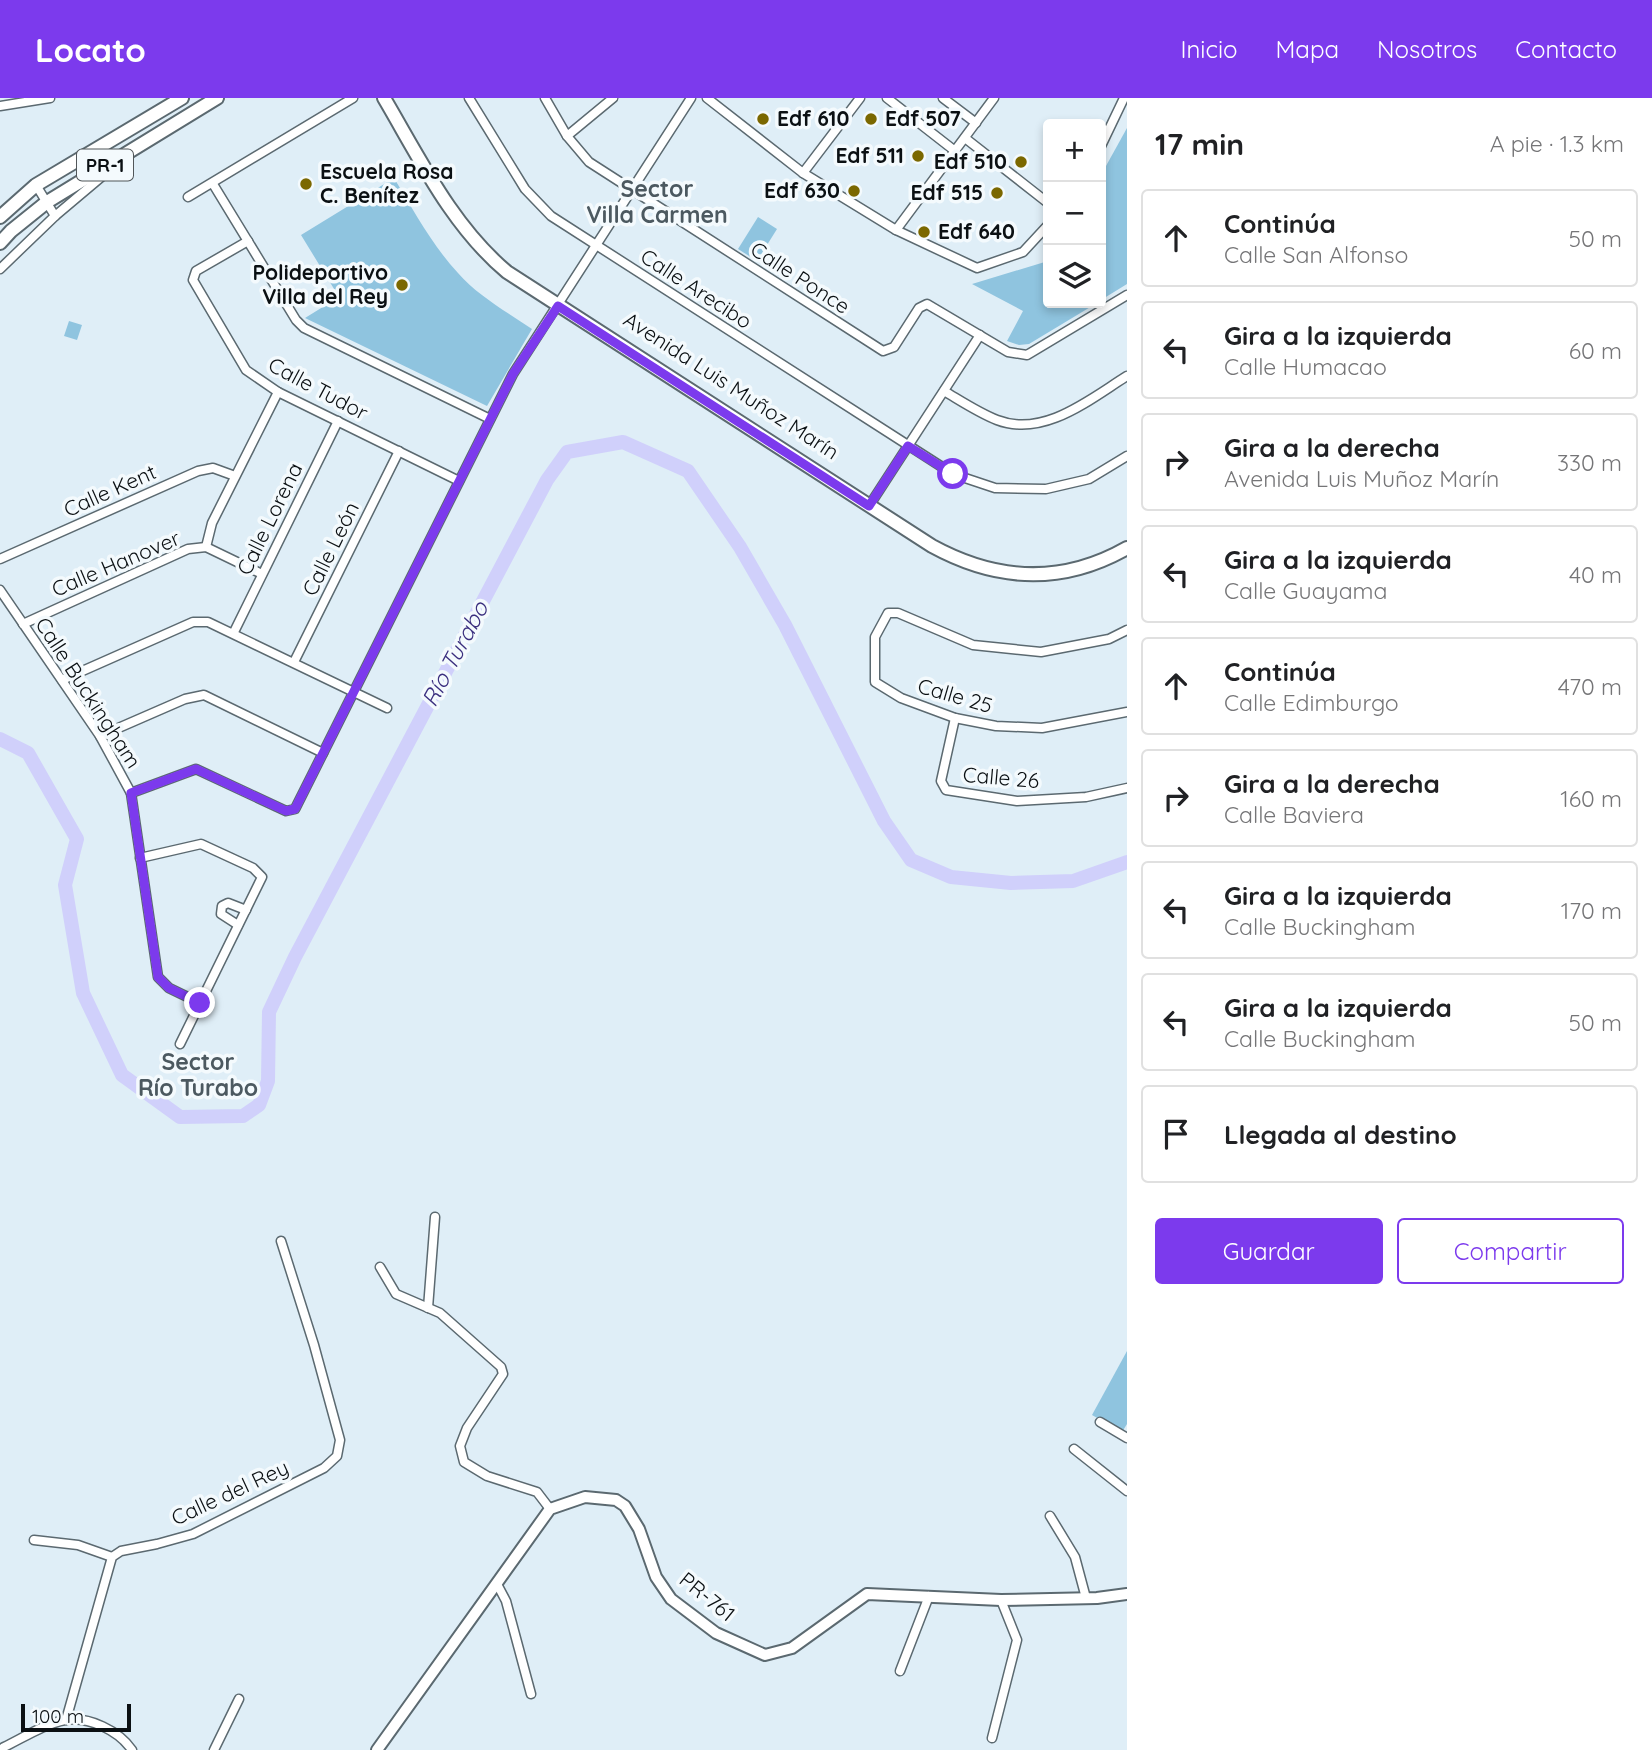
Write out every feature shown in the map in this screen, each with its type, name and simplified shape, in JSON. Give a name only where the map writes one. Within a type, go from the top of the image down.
[{"type":"main road","name":"PR-1","points":[[0,217],[36,185],[183,98]]},
{"type":"main road","name":"PR-1","points":[[0,243],[11,230],[47,202],[217,98]]},
{"type":"main road","name":"Avenida Luis Muñoz Marín","points":[[384,98],[466,232],[507,272],[946,553],[968,563],[1009,573],[1035,575],[1064,572],[1094,564],[1127,548]]},
{"type":"main road","name":"Avenida Luis Muñoz Marín","points":[[393,98],[474,230],[508,263],[559,303]]},
{"type":"main road","name":"Avenida Luis Muñoz Marín","points":[[871,503],[962,553],[1011,566],[1062,565],[1108,550],[1127,539]]},
{"type":"street","points":[[0,106],[50,98]]},
{"type":"street","points":[[188,197],[353,98]]},
{"type":"street","name":"Calle Arecibo","points":[[469,98],[525,189],[551,216],[953,474],[995,488],[1046,489],[1089,478],[1127,456]]},
{"type":"street","name":"Calle Ponce","points":[[545,98],[567,136],[589,162],[883,351],[894,347],[919,308],[927,303],[1008,352],[1027,355],[1127,295]]},
{"type":"street","points":[[567,136],[613,98]]},
{"type":"street","points":[[131,793],[196,769],[286,811],[295,809],[513,374],[691,98]]},
{"type":"street","points":[[707,98],[803,173],[896,230],[977,268],[1023,252],[1043,230]]},
{"type":"street","points":[[803,173],[860,98]]},
{"type":"street","points":[[887,98],[955,151]]},
{"type":"street","points":[[943,98],[976,123]]},
{"type":"street","points":[[896,230],[994,98]]},
{"type":"street","points":[[1106,136],[1124,98]]},
{"type":"street","points":[[0,269],[55,216],[160,132]]},
{"type":"street","points":[[965,138],[1043,199]]},
{"type":"street","points":[[213,184],[296,320],[304,328],[489,419]]},
{"type":"street","points":[[36,185],[55,216]]},
{"type":"street","name":"Calle Tudor","points":[[248,241],[196,271],[193,280],[246,370],[278,391],[459,481]]},
{"type":"street","points":[[871,503],[980,335]]},
{"type":"street","points":[[944,391],[998,421],[1024,424],[1049,421],[1071,411],[1127,376]]},
{"type":"street","points":[[206,547],[212,523],[278,391]]},
{"type":"street","name":"Calle Lorena","points":[[234,632],[338,421]]},
{"type":"street","name":"Calle León","points":[[294,662],[399,451]]},
{"type":"street","name":"Calle Kent","points":[[0,559],[198,471],[213,468],[235,476]]},
{"type":"street","name":"Calle Hanover","points":[[23,624],[188,549],[206,547],[262,574]]},
{"type":"street","name":"Calle Buckingham","points":[[0,590],[100,736],[131,793],[158,977],[169,988],[200,1003]]},
{"type":"street","name":"Calle 25","points":[[1127,630],[1109,639],[1041,652],[973,645],[898,613],[888,613],[875,637],[875,682],[901,698],[955,718],[996,726],[1042,727],[1127,712]]},
{"type":"street","points":[[62,680],[193,622],[208,622],[234,632],[387,708]]},
{"type":"street","points":[[100,736],[185,699],[204,695],[323,753]]},
{"type":"street","name":"Calle 26","points":[[955,718],[941,781],[946,790],[1017,801],[1086,797],[1127,788]]},
{"type":"street","points":[[140,858],[201,844],[253,868],[262,877],[180,1044]]},
{"type":"street","points":[[238,925],[221,914],[222,906],[228,903],[246,910]]},
{"type":"street","points":[[428,1308],[435,1217]]},
{"type":"street","name":"Calle del Rey","points":[[112,1557],[121,1551],[193,1534],[324,1468],[337,1456],[340,1440],[281,1241]]},
{"type":"street","points":[[377,1750],[550,1509],[537,1492],[487,1476],[464,1462],[460,1446],[467,1428],[503,1374],[500,1367],[440,1313],[396,1294],[380,1267]]},
{"type":"street","points":[[1100,1422],[1127,1438]]},
{"type":"street","points":[[1073,1449],[1127,1491]]},
{"type":"street","name":"PR-761","points":[[550,1509],[584,1497],[616,1500],[625,1507],[639,1529],[656,1577],[671,1599],[716,1633],[765,1655],[792,1648],[867,1594],[1001,1600],[1127,1594]]},
{"type":"street","points":[[1051,1516],[1075,1556],[1086,1598]]},
{"type":"street","points":[[34,1540],[78,1545],[112,1557],[66,1720]]},
{"type":"street","points":[[497,1584],[506,1601],[531,1694]]},
{"type":"street","points":[[900,1671],[929,1596]]},
{"type":"street","points":[[992,1738],[1017,1640],[1001,1600]]},
{"type":"street","points":[[214,1750],[239,1699]]},
{"type":"street","points":[[1,1750],[26,1736],[66,1720],[89,1723],[115,1732],[132,1750]]},
{"type":"shaded area","points":[[1127,128],[1127,284],[1106,297],[1106,182],[1106,166]]},
{"type":"shaded area","name":"Polideportivo Villa del Rey","points":[[394,178],[432,239],[458,273],[484,296],[532,329],[487,406],[305,318],[339,297],[301,235]]},
{"type":"shaded area","points":[[758,217],[777,229],[757,261],[738,249]]},
{"type":"shaded area","points":[[1043,263],[1043,308],[1089,308],[1029,344],[1019,345],[1007,341],[1023,311],[972,284]]},
{"type":"shaded area","points":[[69,321],[82,325],[77,340],[64,336]]},
{"type":"shaded area","points":[[1127,1351],[1127,1424],[1122,1432],[1092,1415]]},
{"type":"waterway","name":"Río Turabo","points":[[0,739],[28,753],[77,839],[65,885],[83,993],[122,1075],[180,1117],[243,1116],[259,1105],[268,1081],[269,1012],[295,957],[547,480],[567,452],[623,442],[688,471],[740,547],[785,625],[884,821],[911,860],[951,877],[1011,883],[1073,881],[1127,862]]},
{"type":"place","name":"Edf 610","points":[[763,119]]},
{"type":"place","name":"Edf 507","points":[[871,119]]},
{"type":"place","name":"Edf 511","points":[[918,156]]},
{"type":"place","name":"Edf 510","points":[[1021,162]]},
{"type":"place","name":"Escuela Rosa C. Benítez","points":[[306,184]]},
{"type":"place","name":"Edf 630","points":[[854,191]]},
{"type":"place","name":"Edf 515","points":[[997,193]]},
{"type":"place","name":"Edf 640","points":[[924,232]]},
{"type":"place","name":"Polideportivo Villa del Rey","points":[[402,285]]},
{"type":"district","name":"Sector Villa Carmen","points":[[657,202]]},
{"type":"district","name":"Sector Río Turabo","points":[[198,1075]]},
{"type":"route","points":[[200,1003],[169,988],[158,977],[131,793],[196,769],[286,811],[295,809],[489,419],[513,374],[558,306],[869,506],[908,446],[953,474]]}]
